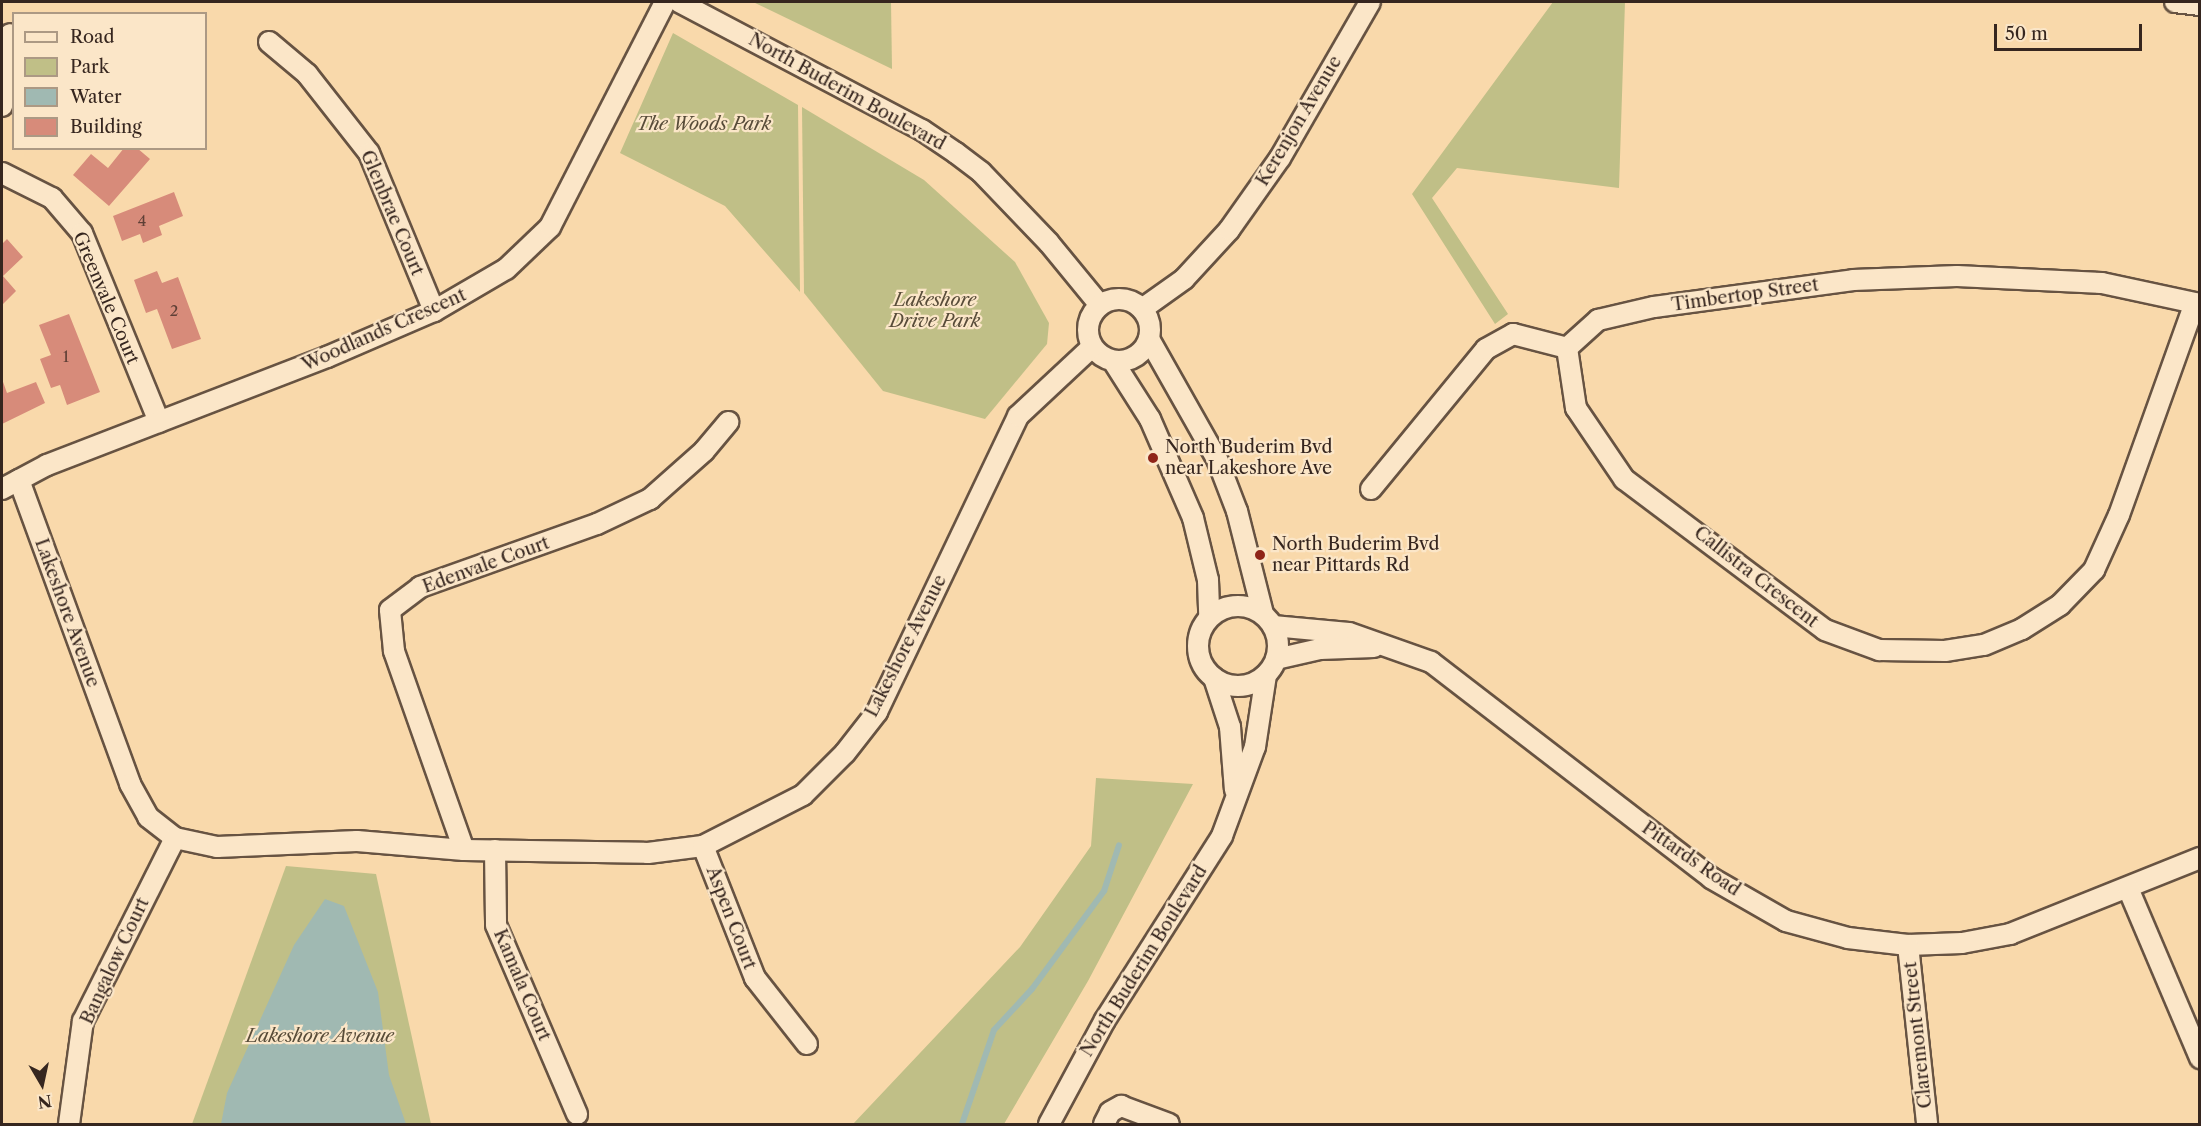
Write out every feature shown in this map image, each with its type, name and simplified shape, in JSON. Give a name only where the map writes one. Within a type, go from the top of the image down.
[{"type":"street","name":"Woodlands Crescent","points":[[10,484],[434,311],[506,269],[550,226],[665,2]]},
{"type":"street","name":"North Buderim Boulevard","points":[[679,2],[922,130],[956,153],[981,172],[1049,243],[1100,305]]},
{"type":"street","name":"Kerenjon Avenue","points":[[1142,309],[1184,279],[1229,230],[1280,158],[1370,2]]},
{"type":"street","points":[[2175,2],[2199,5]]},
{"type":"street","points":[[10,34],[12,53]]},
{"type":"street","name":"Glenbrae Court","points":[[269,42],[308,74],[369,153],[434,311]]},
{"type":"street","points":[[2,106],[12,66]]},
{"type":"street","name":"Greenvale Court","points":[[2,173],[52,198],[82,234],[159,422]]},
{"type":"street","name":"Timbertop Street","points":[[1567,348],[1598,320],[1654,307],[1853,280],[1958,276],[2102,284],[2197,303]]},
{"type":"street","points":[[1126,300],[1142,309],[1148,318],[1149,339],[1217,459],[1237,511],[1268,620],[1279,648],[1271,667],[1240,686],[1214,678],[1200,660],[1198,637],[1209,617],[1208,580],[1193,518],[1150,419],[1113,361],[1092,347],[1088,329],[1100,305],[1126,300]]},
{"type":"street","name":"Callistra Crescent","points":[[1567,348],[1576,408],[1624,479],[1825,630],[1879,650],[1945,651],[1984,645],[2022,629],[2060,605],[2094,570],[2119,515],[2197,303]]},
{"type":"street","points":[[1371,489],[1486,349],[1513,334],[1567,348]]},
{"type":"street","points":[[1113,361],[1131,359],[1149,339]]},
{"type":"street","name":"Lakeshore Avenue","points":[[10,484],[130,784],[148,817],[175,838],[217,847],[357,841],[464,850],[648,852],[704,846],[803,795],[877,712],[1018,416],[1092,347]]},
{"type":"street","name":"Edenvale Court","points":[[464,850],[393,651],[390,610],[420,587],[597,524],[650,499],[704,452],[728,422]]},
{"type":"street","points":[[1209,617],[1230,606],[1242,605],[1268,620]]},
{"type":"street","name":"Pittards Road","points":[[1268,620],[1349,633],[1395,647],[1431,662],[1711,878],[1786,921],[1848,938],[1908,945],[1962,943],[2010,934],[2199,858]]},
{"type":"street","name":"Pittards Road","points":[[1271,667],[1320,649],[1395,647]]},
{"type":"street","name":"North Buderim Boulevard","points":[[1049,1125],[1105,1020],[1222,836],[1255,747],[1271,667]]},
{"type":"street","name":"North Buderim Boulevard","points":[[1214,678],[1230,727],[1236,795]]},
{"type":"street","name":"Bangalow Court","points":[[69,1125],[83,1021],[175,838]]},
{"type":"street","name":"Aspen Court","points":[[704,846],[755,978],[807,1044]]},
{"type":"street","name":"Kamala Court","points":[[495,850],[496,925],[577,1113]]},
{"type":"street","points":[[2128,888],[2199,1058]]},
{"type":"street","name":"Claremont Street","points":[[1908,945],[1927,1125]]},
{"type":"street","points":[[1104,1125],[1110,1112],[1121,1106],[1169,1125]]},
{"type":"green space","points":[[753,2],[891,2],[892,69]]},
{"type":"green space","points":[[1553,2],[1625,2],[1619,188],[1457,168],[1432,198],[1508,314],[1495,324],[1412,194]]},
{"type":"green space","name":"The Woods Park","points":[[673,33],[798,105],[800,292],[725,206],[620,153]]},
{"type":"green space","name":"Lakeshore Drive Park","points":[[802,107],[924,180],[1015,262],[1049,323],[1047,344],[985,419],[883,391],[804,293]]},
{"type":"green space","points":[[1096,778],[1193,784],[1088,981],[1004,1124],[853,1124],[1020,947],[1091,846]]},
{"type":"green space","name":"Lakeshore Avenue","points":[[286,866],[376,874],[431,1124],[192,1124]]},
{"type":"water","points":[[325,899],[344,906],[378,992],[389,1075],[406,1124],[221,1124],[227,1093],[294,945]]},
{"type":"building","points":[[122,150],[139,150],[150,159],[109,206],[73,175],[91,154],[108,168]]},
{"type":"building","points":[[174,192],[183,216],[159,226],[162,235],[143,243],[140,234],[122,241],[113,216]]},
{"type":"building","points":[[7,239],[23,257],[3,276],[16,291],[2,305],[2,244]]},
{"type":"building","points":[[157,271],[162,283],[178,277],[201,339],[172,349],[157,309],[146,313],[134,280]]},
{"type":"building","points":[[69,314],[100,392],[67,405],[60,385],[51,388],[40,359],[51,355],[39,325]]},
{"type":"building","points":[[2,379],[7,393],[36,382],[45,403],[2,424]]},
{"type":"waterway","points":[[962,1124],[994,1030],[1032,989],[1104,891],[1119,845]]},
{"type":"place","name":"North Buderim Bvd near Lakeshore Ave","points":[[1153,458]]},
{"type":"place","name":"North Buderim Bvd near Pittards Rd","points":[[1260,555]]}]
